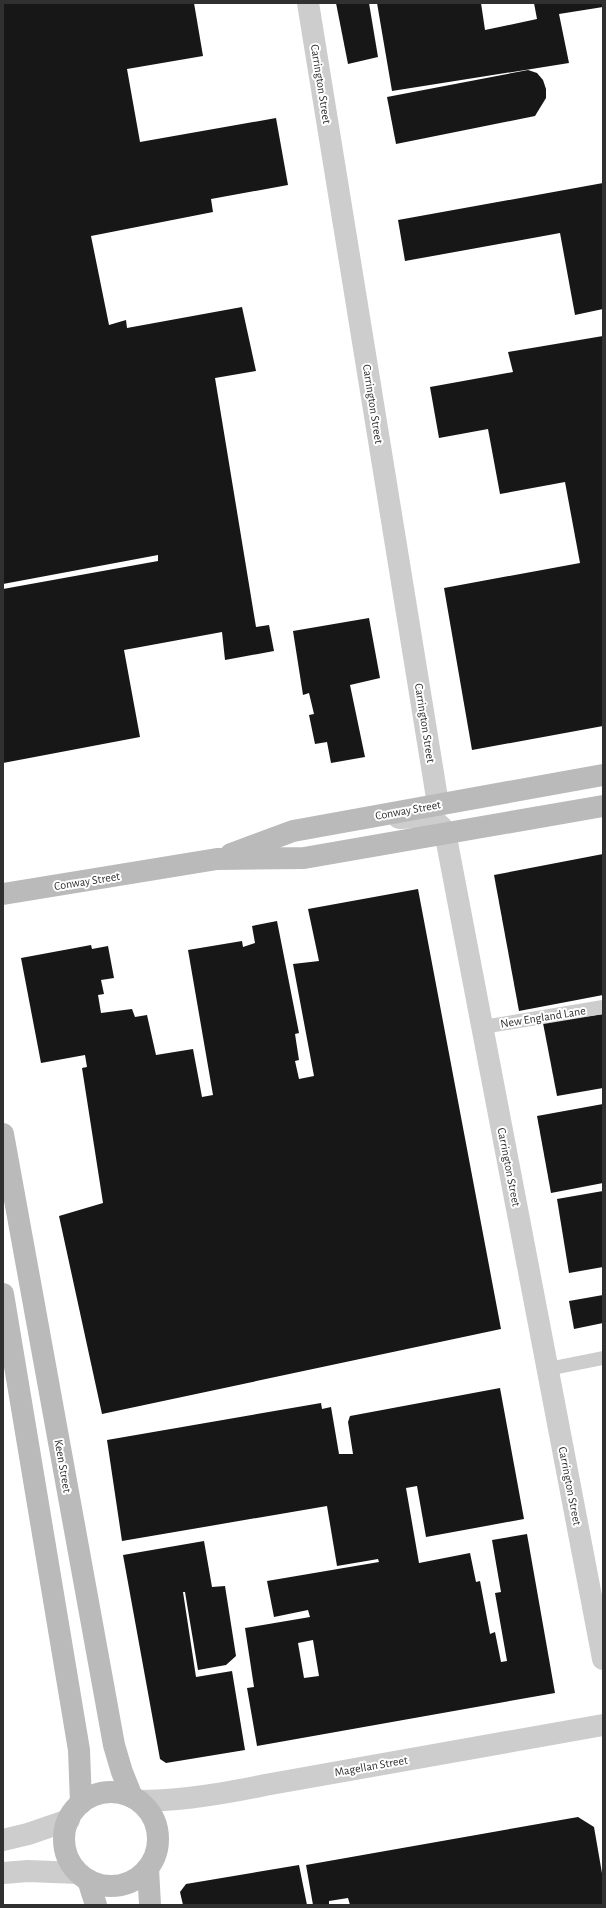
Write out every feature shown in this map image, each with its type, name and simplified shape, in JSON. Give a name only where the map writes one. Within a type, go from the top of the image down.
[{"type":"street","name":"Carrington Street","points":[[308,3],[438,804]]},
{"type":"street","name":"Conway Street","points":[[217,859],[293,830],[603,775]]},
{"type":"street","name":"Conway Street","points":[[3,894],[217,859],[304,858],[445,832],[603,806]]},
{"type":"street","points":[[293,830],[426,817],[441,825],[445,832]]},
{"type":"street","name":"Carrington Street","points":[[445,832],[603,1660]]},
{"type":"street","name":"Keen Street","points":[[3,1134],[114,1744],[122,1772],[135,1799]]},
{"type":"street","points":[[3,1294],[79,1750],[81,1803]]},
{"type":"street","name":"Magellan Street","points":[[135,1799],[166,1801],[210,1796],[603,1725]]},
{"type":"street","points":[[3,1873],[28,1871],[83,1876],[100,1885],[120,1885],[138,1877],[148,1868],[155,1855],[158,1840],[156,1825],[150,1812],[135,1799],[113,1792],[102,1793],[81,1803],[69,1820],[65,1831],[64,1842],[67,1853],[83,1876],[96,1905]]},
{"type":"street","points":[[3,1840],[28,1834],[69,1820]]},
{"type":"street","points":[[148,1868],[150,1905]]},
{"type":"lane","name":"New England Lane","points":[[483,1027],[603,1007]]},
{"type":"lane","points":[[548,1369],[603,1358]]},
{"type":"building","points":[[3,3],[194,3],[203,56],[127,69],[140,142],[276,118],[288,185],[211,199],[213,212],[91,236],[109,325],[126,320],[127,328],[242,307],[256,371],[215,378],[256,627],[269,625],[274,651],[225,660],[222,632],[124,650],[140,737],[3,763],[3,589],[158,561],[158,555],[3,584]]},
{"type":"building","points":[[336,3],[369,3],[378,57],[348,64]]},
{"type":"building","points":[[377,3],[481,3],[485,30],[537,19],[534,3],[603,3],[603,7],[559,14],[569,63],[392,91]]},
{"type":"building","points":[[528,70],[537,73],[543,80],[546,89],[546,98],[535,116],[396,144],[387,97]]},
{"type":"building","points":[[603,183],[603,309],[575,315],[560,233],[405,261],[398,220]]},
{"type":"building","points":[[603,336],[603,726],[472,750],[444,588],[580,563],[565,482],[500,494],[488,429],[439,438],[430,387],[513,372],[508,352]]},
{"type":"building","points":[[369,618],[380,678],[350,685],[365,757],[331,763],[327,742],[315,744],[309,715],[314,714],[309,693],[303,695],[293,631]]},
{"type":"building","points":[[603,854],[603,995],[519,1011],[494,875]]},
{"type":"building","points":[[418,889],[501,1329],[102,1414],[59,1216],[103,1203],[82,1068],[87,1067],[85,1055],[41,1063],[21,958],[91,945],[92,949],[108,946],[114,978],[101,980],[104,994],[98,995],[101,1013],[132,1009],[135,1017],[147,1015],[156,1055],[193,1049],[202,1097],[213,1095],[188,950],[242,941],[243,947],[255,943],[252,926],[277,921],[299,1033],[295,1034],[299,1060],[295,1061],[299,1079],[314,1076],[293,964],[319,961],[308,909]]},
{"type":"building","points":[[603,1014],[603,1088],[557,1096],[543,1023]]},
{"type":"building","points":[[603,1104],[603,1183],[551,1193],[537,1116]]},
{"type":"building","points":[[603,1191],[603,1267],[569,1273],[557,1199]]},
{"type":"building","points":[[603,1295],[603,1323],[574,1329],[569,1301]]},
{"type":"building","points":[[500,1388],[524,1519],[426,1537],[417,1486],[406,1488],[419,1563],[470,1553],[476,1582],[480,1581],[490,1634],[495,1632],[501,1662],[507,1661],[495,1593],[501,1592],[492,1540],[527,1534],[555,1693],[257,1746],[247,1688],[254,1687],[245,1628],[310,1617],[308,1610],[274,1617],[267,1581],[379,1562],[378,1559],[337,1566],[327,1506],[122,1541],[107,1440],[321,1403],[322,1409],[331,1407],[339,1454],[353,1454],[348,1422],[350,1416]],"holes":[[[313,1640],[319,1676],[304,1678],[298,1643]]]},
{"type":"building","points":[[204,1541],[212,1587],[225,1586],[236,1656],[226,1665],[198,1670],[185,1592],[183,1592],[196,1677],[232,1671],[245,1750],[166,1763],[160,1759],[123,1555]]},
{"type":"building","points":[[578,1817],[594,1827],[603,1879],[603,1905],[350,1905],[348,1898],[329,1901],[329,1905],[313,1905],[306,1865]]},
{"type":"building","points":[[299,1865],[307,1905],[183,1905],[180,1892],[186,1884]]}]
